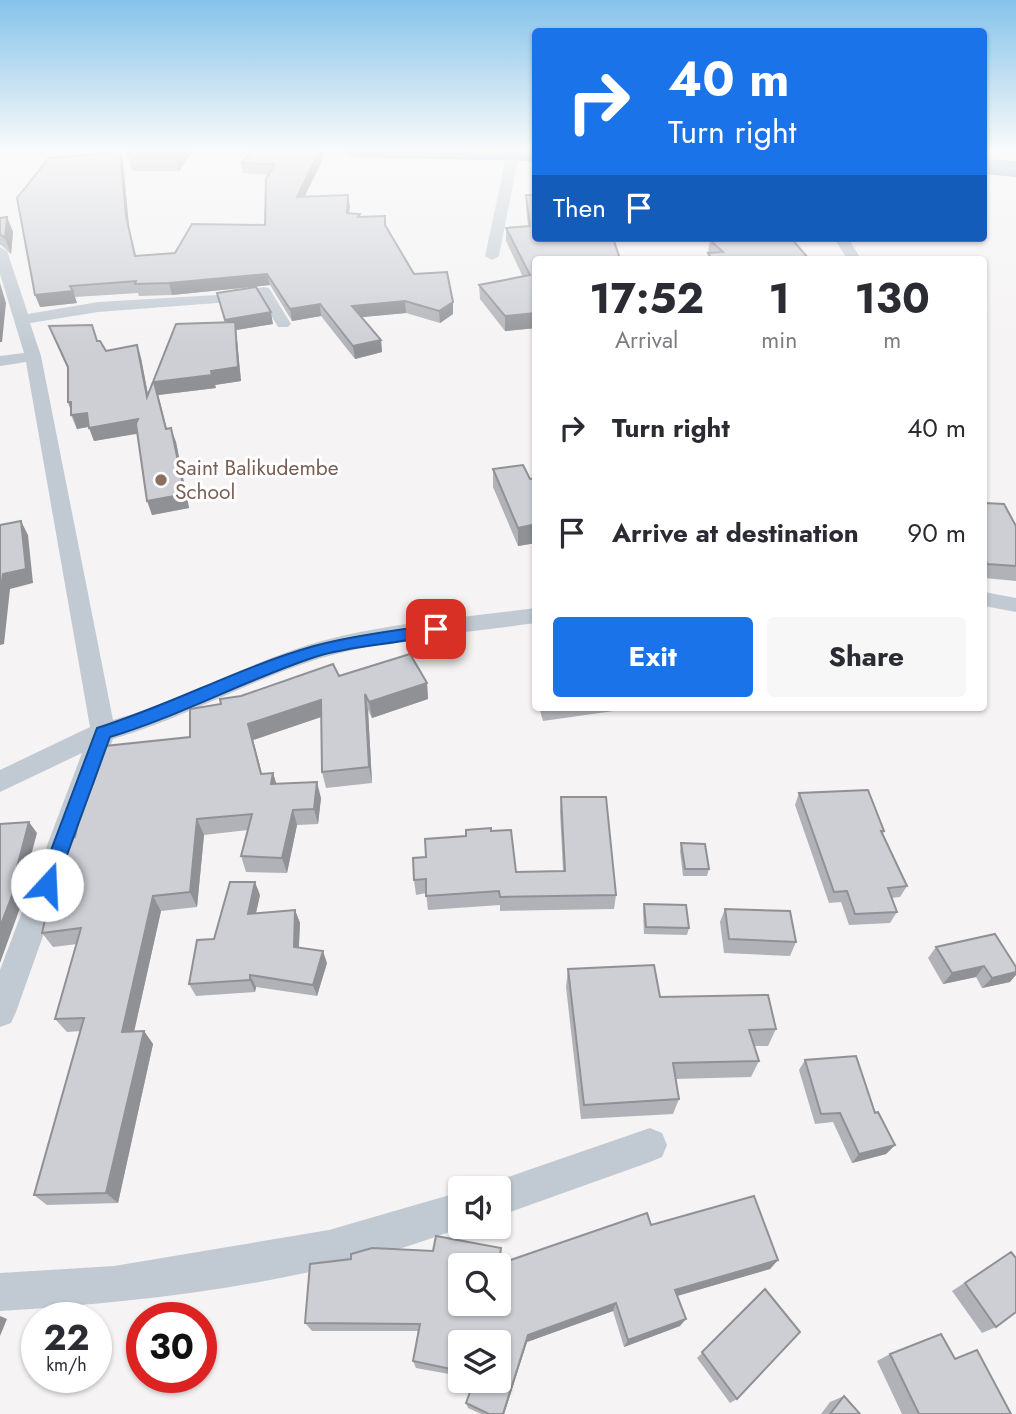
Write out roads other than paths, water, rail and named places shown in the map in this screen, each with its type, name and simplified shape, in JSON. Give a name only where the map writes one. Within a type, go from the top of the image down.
[{"type":"street","points":[[492,256],[500,216]]},
{"type":"street","points":[[0,251],[33,356],[103,732],[0,1012]]},
{"type":"street","points":[[22,320],[118,305],[217,299],[264,291],[283,324]]},
{"type":"street","points":[[0,361],[33,356]]},
{"type":"street","points":[[987,600],[1016,606]]},
{"type":"street","points":[[0,782],[103,732],[142,721],[261,670],[317,651],[387,636],[532,616]]},
{"type":"street","points":[[511,1194],[650,1145]]},
{"type":"street","points":[[0,1292],[114,1285],[329,1249],[448,1214]]},
{"type":"place","name":"Saint Balikudembe School","points":[[161,480]]}]
